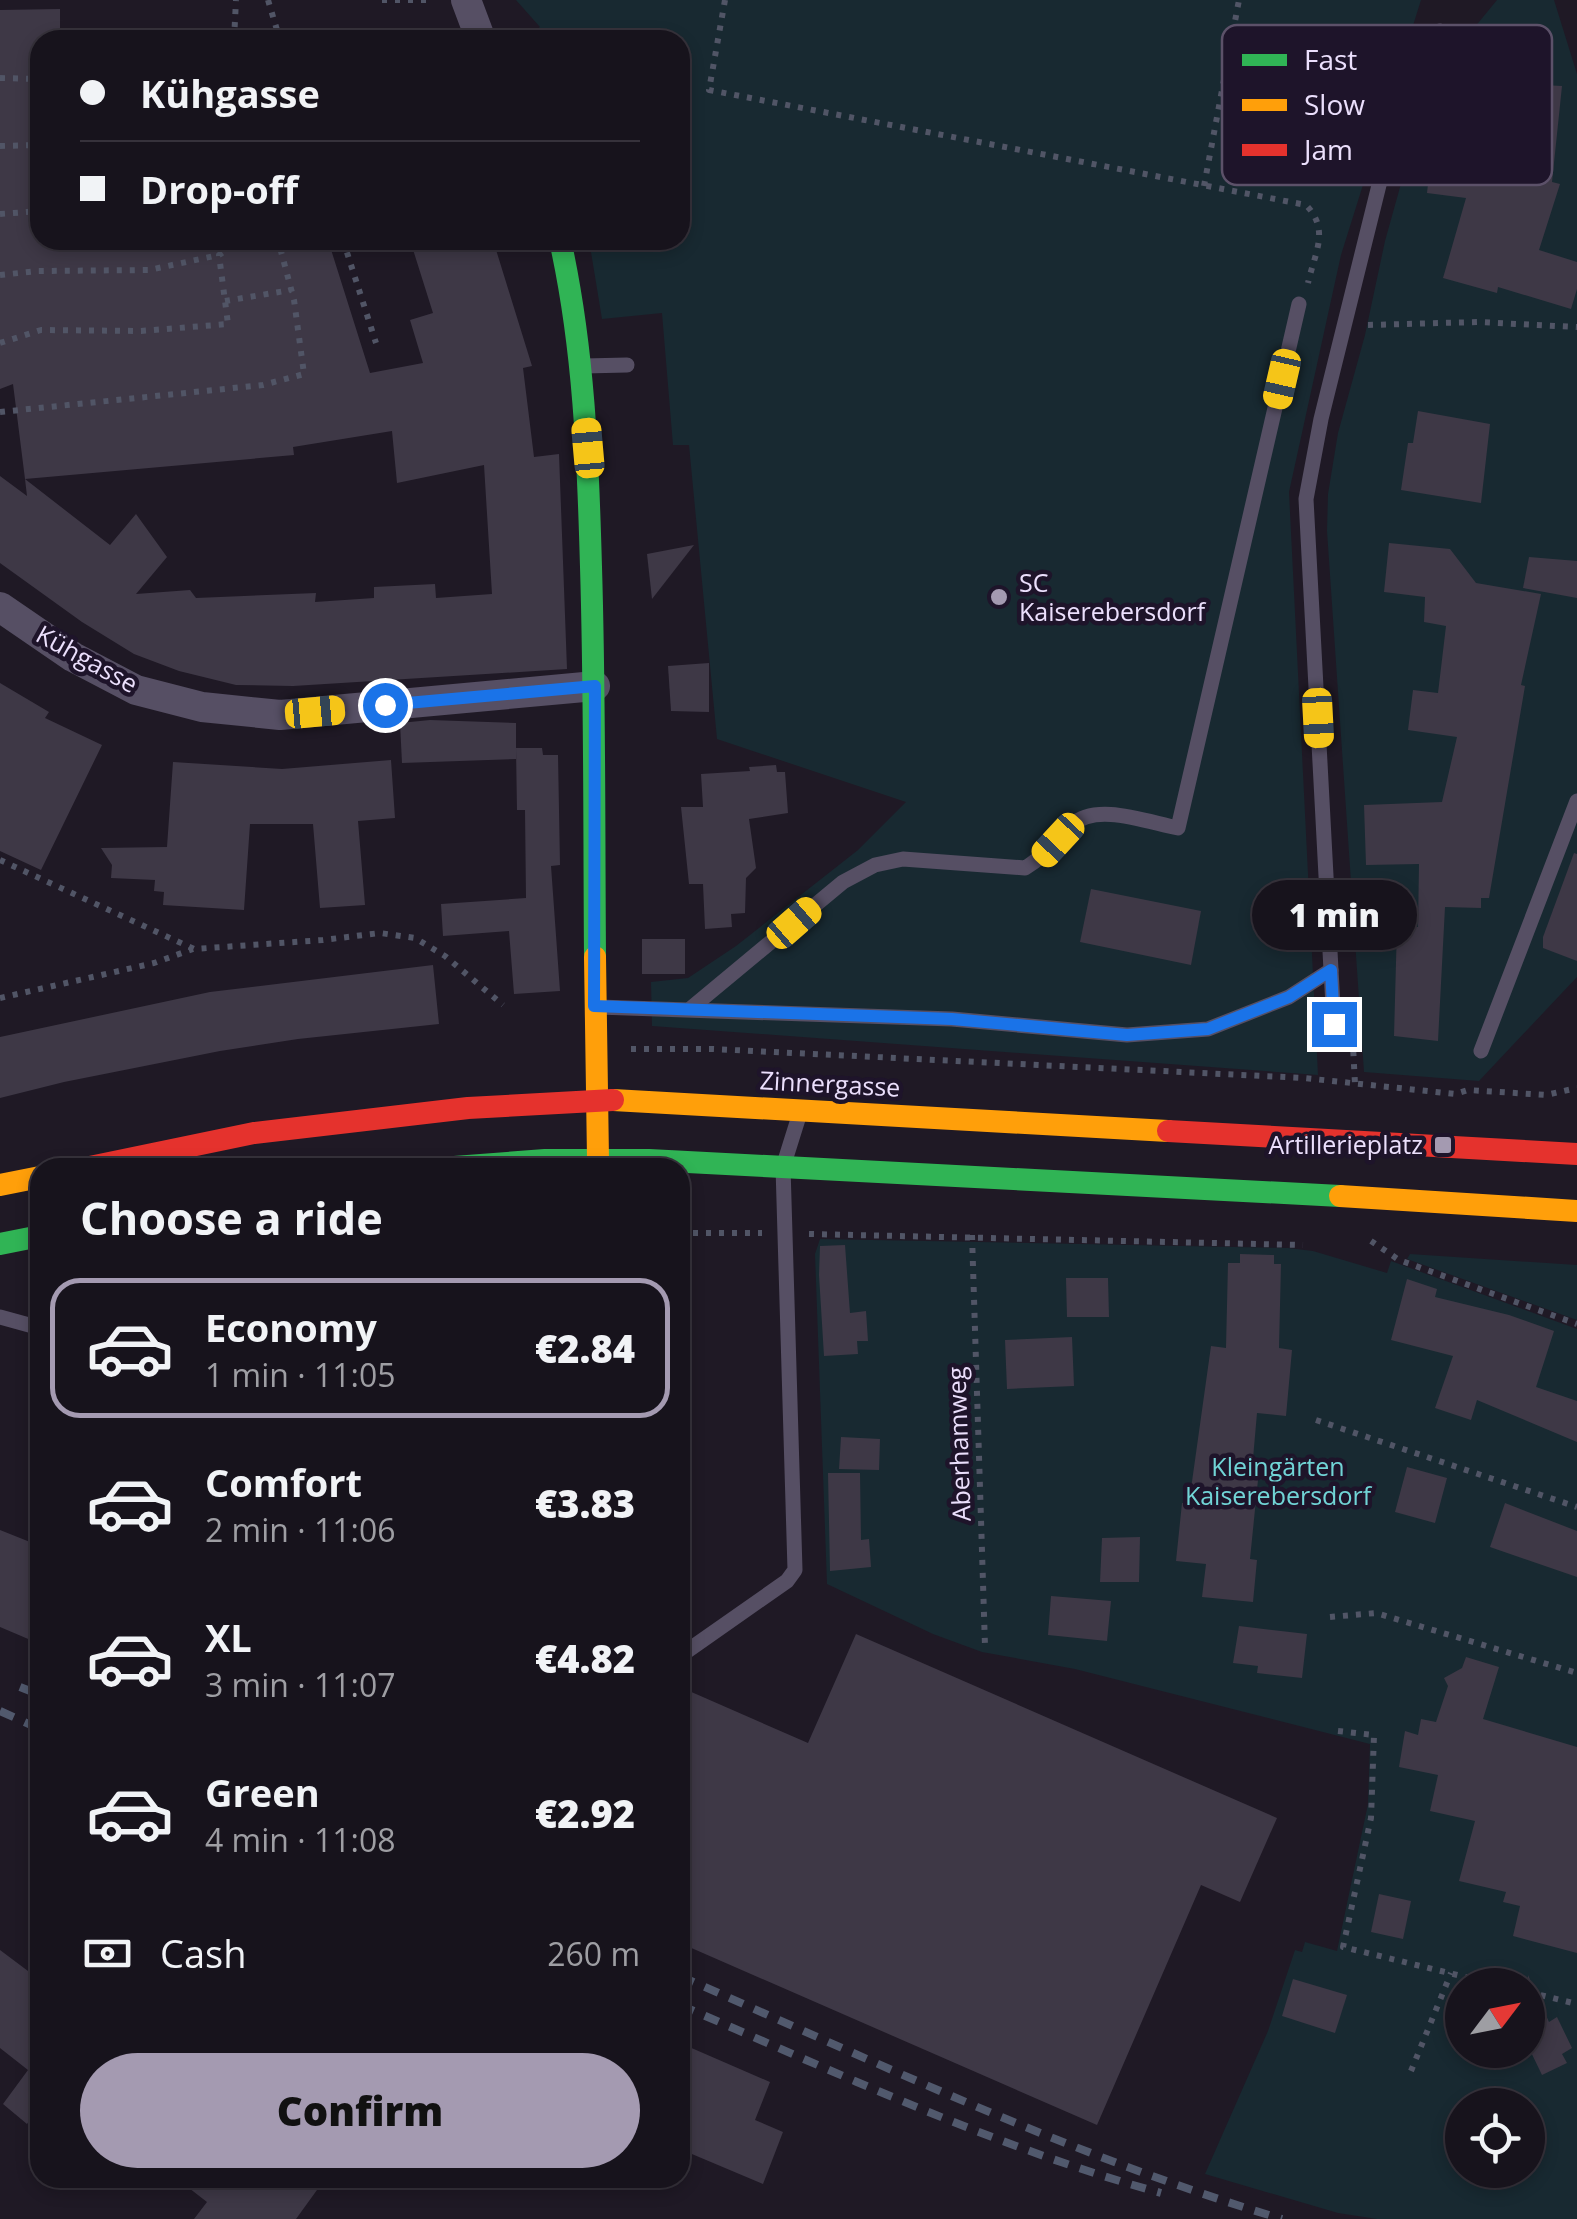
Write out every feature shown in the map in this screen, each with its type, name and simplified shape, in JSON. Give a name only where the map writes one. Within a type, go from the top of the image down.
[{"type":"main road","points":[[562,250],[572,288],[588,448],[595,686],[594,1006],[598,1158]]},
{"type":"main road","name":"Zinnergasse","points":[[133,1158],[254,1133],[468,1108],[596,1099],[1577,1154]]},
{"type":"main road","points":[[690,1163],[1142,1184],[1577,1212]]},
{"type":"main road","points":[[0,1185],[30,1179]]},
{"type":"main road","points":[[0,1244],[30,1238]]},
{"type":"street","points":[[466,0],[477,30]]},
{"type":"street","name":"Kühgasse","points":[[0,607],[73,657],[136,690],[202,707],[280,715],[595,686]]},
{"type":"lane","points":[[1334,1024],[1306,498],[1321,419],[1379,185]]},
{"type":"lane","points":[[690,1009],[843,882],[875,865],[902,859],[1025,868],[1041,859],[1075,822],[1094,813],[1178,828],[1299,304]]},
{"type":"lane","points":[[580,366],[627,365]]},
{"type":"lane","points":[[1481,1051],[1577,802]]},
{"type":"lane","points":[[594,1006],[952,1019],[1127,1035],[1208,1029],[1289,997],[1331,970]]},
{"type":"lane","points":[[690,1649],[788,1582],[795,1570],[783,1167],[800,1110]]},
{"type":"lane","points":[[0,1318],[30,1326]]},
{"type":"path","points":[[234,30],[236,0]]},
{"type":"path","points":[[268,0],[277,30]]},
{"type":"path","points":[[382,0],[434,0]]},
{"type":"path","points":[[725,0],[709,90],[1306,205],[1318,218],[1320,231],[1304,299],[1299,304]]},
{"type":"path","points":[[1235,25],[1240,0]]},
{"type":"path","points":[[0,78],[30,79]]},
{"type":"path","points":[[1204,186],[1222,93]]},
{"type":"path","points":[[0,146],[30,144]]},
{"type":"path","points":[[0,214],[30,212]]},
{"type":"path","points":[[0,275],[149,270],[219,255],[226,250]]},
{"type":"path","points":[[0,412],[263,385],[304,374],[292,290],[281,250]]},
{"type":"path","points":[[347,250],[376,343]]},
{"type":"path","points":[[0,342],[41,330],[141,332],[228,324],[219,255]]},
{"type":"path","points":[[225,300],[292,290]]},
{"type":"path","points":[[1344,326],[1478,322],[1577,327]]},
{"type":"path","points":[[0,860],[194,948]]},
{"type":"path","points":[[0,998],[154,962],[194,948],[380,933],[415,938],[446,956],[504,1005]]},
{"type":"path","points":[[1334,1024],[1352,1046],[1356,1084]]},
{"type":"path","points":[[672,1048],[1304,1078],[1455,1094],[1468,1090],[1546,1095],[1577,1088]]},
{"type":"path","points":[[690,1232],[1303,1245]]},
{"type":"path","points":[[1362,1235],[1400,1260],[1577,1324]]},
{"type":"path","name":"Aberhamweg","points":[[972,1238],[985,1646]]},
{"type":"path","points":[[1316,1420],[1577,1507]]},
{"type":"path","points":[[1330,1617],[1376,1613],[1577,1673]]},
{"type":"path","points":[[1338,1731],[1374,1735],[1371,1818],[1343,1947],[1445,1972]]},
{"type":"path","points":[[1411,2072],[1445,1988]]},
{"type":"path","points":[[1545,1996],[1577,2004]]},
{"type":"green space","name":"SC Kaiserebersdorf","points":[[516,0],[1421,0],[1413,25],[1222,25],[1222,185],[1363,185],[1341,255],[1289,492],[1318,1075],[652,1026],[651,982],[688,978],[736,946],[858,850],[906,802],[717,739],[689,445],[673,445],[662,313],[602,319],[591,250],[690,250],[690,30],[535,30],[540,27]]},
{"type":"green space","points":[[1497,0],[1554,0],[1577,74],[1577,977],[1479,1081],[1364,1072],[1327,531],[1328,494],[1338,433],[1401,185],[1552,185],[1552,25],[1477,25]]},
{"type":"green space","name":"Kleingärten Kaiserebersdorf","points":[[820,1239],[1288,1248],[1313,1251],[1387,1273],[1391,1261],[1577,1329],[1577,2219],[1377,2219],[1338,2213],[1205,2174],[1268,2031],[1295,1950],[1302,1952],[1305,1942],[1337,1951],[1368,1804],[1370,1744],[1075,1669],[982,1652],[933,1634],[827,1584],[815,1254]]},
{"type":"green space","points":[[1410,1254],[1577,1265],[1577,1320],[1407,1259]]},
{"type":"building","points":[[60,9],[60,30],[30,30],[30,250],[331,250],[370,373],[423,363],[410,320],[433,313],[413,250],[496,250],[532,366],[523,368],[534,457],[559,454],[567,669],[293,686],[236,685],[179,671],[134,654],[0,563],[0,476],[27,496],[13,384],[0,389],[0,10]],"holes":[[[392,431],[397,483],[484,465],[492,594],[436,598],[435,584],[374,587],[374,598],[315,602],[316,593],[196,598],[190,590],[136,594],[167,557],[136,514],[110,545],[25,479],[294,455],[293,447]]]},
{"type":"building","points":[[1552,85],[1562,86],[1552,182]]},
{"type":"building","points":[[1560,184],[1539,250],[1577,262],[1577,289],[1571,309],[1498,287],[1497,293],[1443,278],[1466,198],[1427,193],[1428,185]]},
{"type":"building","points":[[1418,411],[1490,424],[1481,503],[1401,490],[1408,443],[1413,443]]},
{"type":"building","points":[[1389,543],[1450,549],[1476,583],[1541,594],[1521,685],[1525,686],[1489,898],[1481,898],[1481,908],[1445,907],[1438,1041],[1394,1036],[1397,926],[1418,927],[1419,864],[1366,865],[1364,805],[1442,802],[1457,737],[1408,730],[1413,690],[1438,693],[1446,626],[1424,622],[1425,597],[1384,592]]},
{"type":"building","points":[[694,545],[652,599],[647,554]]},
{"type":"building","points":[[1529,557],[1577,561],[1577,598],[1523,588]]},
{"type":"building","points":[[709,663],[709,712],[671,711],[668,666]]},
{"type":"building","points":[[0,683],[49,712],[45,718],[102,745],[41,870],[0,851]]},
{"type":"building","points":[[400,723],[516,723],[516,759],[402,763]]},
{"type":"building","points":[[516,748],[542,748],[543,755],[558,755],[560,865],[551,866],[560,991],[514,994],[509,931],[443,936],[441,904],[526,898],[525,810],[517,810]]},
{"type":"building","points":[[391,760],[395,818],[358,821],[365,905],[320,908],[313,824],[250,824],[244,910],[163,905],[164,892],[154,891],[155,880],[111,878],[112,865],[101,848],[167,847],[173,762],[282,769]]},
{"type":"building","points":[[776,765],[777,772],[785,772],[788,813],[749,819],[756,868],[746,878],[745,913],[731,914],[732,927],[705,929],[703,884],[689,884],[681,807],[703,807],[701,774]]},
{"type":"building","points":[[1574,853],[1577,961],[1543,948],[1543,937]]},
{"type":"building","points":[[1091,889],[1201,911],[1191,965],[1080,942]]},
{"type":"building","points":[[642,939],[685,939],[685,974],[642,974]]},
{"type":"building","points":[[433,965],[439,1024],[220,1051],[0,1098],[0,1037],[210,992]]},
{"type":"building","points":[[845,1245],[850,1313],[866,1311],[868,1341],[857,1341],[858,1354],[824,1356],[820,1246]]},
{"type":"building","points":[[1240,1254],[1274,1255],[1274,1264],[1281,1264],[1279,1348],[1292,1350],[1286,1416],[1257,1413],[1252,1470],[1259,1470],[1250,1559],[1257,1560],[1253,1602],[1202,1597],[1206,1564],[1176,1561],[1182,1503],[1189,1503],[1211,1346],[1226,1348],[1228,1263],[1240,1263]]},
{"type":"building","points":[[1066,1278],[1108,1278],[1109,1317],[1067,1317]]},
{"type":"building","points":[[1407,1279],[1437,1289],[1435,1297],[1509,1315],[1554,1331],[1536,1387],[1577,1401],[1577,1442],[1477,1400],[1471,1420],[1435,1408],[1453,1356],[1391,1340]]},
{"type":"building","points":[[1072,1337],[1074,1386],[1007,1389],[1005,1340]]},
{"type":"building","points":[[841,1437],[880,1439],[879,1470],[839,1469]]},
{"type":"building","points":[[1407,1467],[1447,1478],[1435,1523],[1395,1512]]},
{"type":"building","points":[[828,1473],[860,1473],[861,1540],[869,1539],[871,1567],[830,1571]]},
{"type":"building","points":[[1505,1503],[1577,1531],[1577,1577],[1490,1547]]},
{"type":"building","points":[[0,1530],[30,1542],[30,1640],[0,1627]]},
{"type":"building","points":[[1140,1537],[1139,1582],[1100,1582],[1102,1538]]},
{"type":"building","points":[[1051,1596],[1111,1601],[1107,1641],[1048,1635]]},
{"type":"building","points":[[1239,1626],[1307,1634],[1302,1678],[1257,1673],[1258,1666],[1233,1663]]},
{"type":"building","points":[[856,1634],[1277,1818],[1240,1902],[1201,1885],[1097,2125],[690,1947],[690,1691],[808,1743]]},
{"type":"building","points":[[1466,1657],[1499,1667],[1483,1719],[1577,1747],[1577,1953],[1513,1936],[1520,1906],[1503,1902],[1506,1892],[1459,1881],[1475,1821],[1430,1811],[1438,1775],[1399,1767],[1405,1731],[1418,1735],[1421,1719],[1436,1722],[1448,1686],[1444,1678],[1462,1668]]},
{"type":"building","points":[[1379,1894],[1411,1901],[1403,1939],[1371,1932]]},
{"type":"building","points":[[0,1950],[30,1972],[27,2124],[3,2104],[28,2070],[0,2048]]},
{"type":"building","points":[[1293,1979],[1347,1995],[1335,2033],[1282,2016]]},
{"type":"building","points":[[1545,2013],[1549,2022],[1557,2017],[1572,2048],[1562,2054],[1567,2063],[1542,2075],[1539,2068],[1545,2068]]},
{"type":"building","points":[[690,2047],[770,2082],[755,2120],[783,2132],[763,2184],[690,2153]]},
{"type":"building","points":[[189,2188],[317,2190],[296,2219],[194,2219],[207,2202]]},
{"type":"railway","points":[[20,1687],[30,1691]]},
{"type":"railway","points":[[0,1711],[30,1724]]},
{"type":"railway","points":[[690,1980],[1052,2138],[1282,2219]]},
{"type":"railway","points":[[690,2009],[977,2131],[1161,2193]]},
{"type":"traffic: fast","points":[[562,250],[580,362],[588,485],[595,957]]},
{"type":"traffic: fast","points":[[690,1162],[1340,1196]]},
{"type":"traffic: fast","points":[[0,1244],[30,1238]]},
{"type":"traffic: slow","points":[[595,957],[598,1158]]},
{"type":"traffic: slow","points":[[613,1100],[1168,1131]]},
{"type":"traffic: slow","points":[[0,1185],[30,1179]]},
{"type":"traffic: slow","points":[[1340,1196],[1577,1211]]},
{"type":"traffic: jam","points":[[133,1158],[254,1133],[468,1108],[613,1100]]},
{"type":"traffic: jam","points":[[1168,1131],[1577,1154]]},
{"type":"place","name":"SC Kaiserebersdorf","points":[[999,597]]},
{"type":"place","name":"Artillerieplatz","points":[[1443,1145]]},
{"type":"route","points":[[385,705],[595,686],[594,1006],[952,1019],[1127,1035],[1208,1029],[1289,997],[1331,970],[1334,1024]]}]
